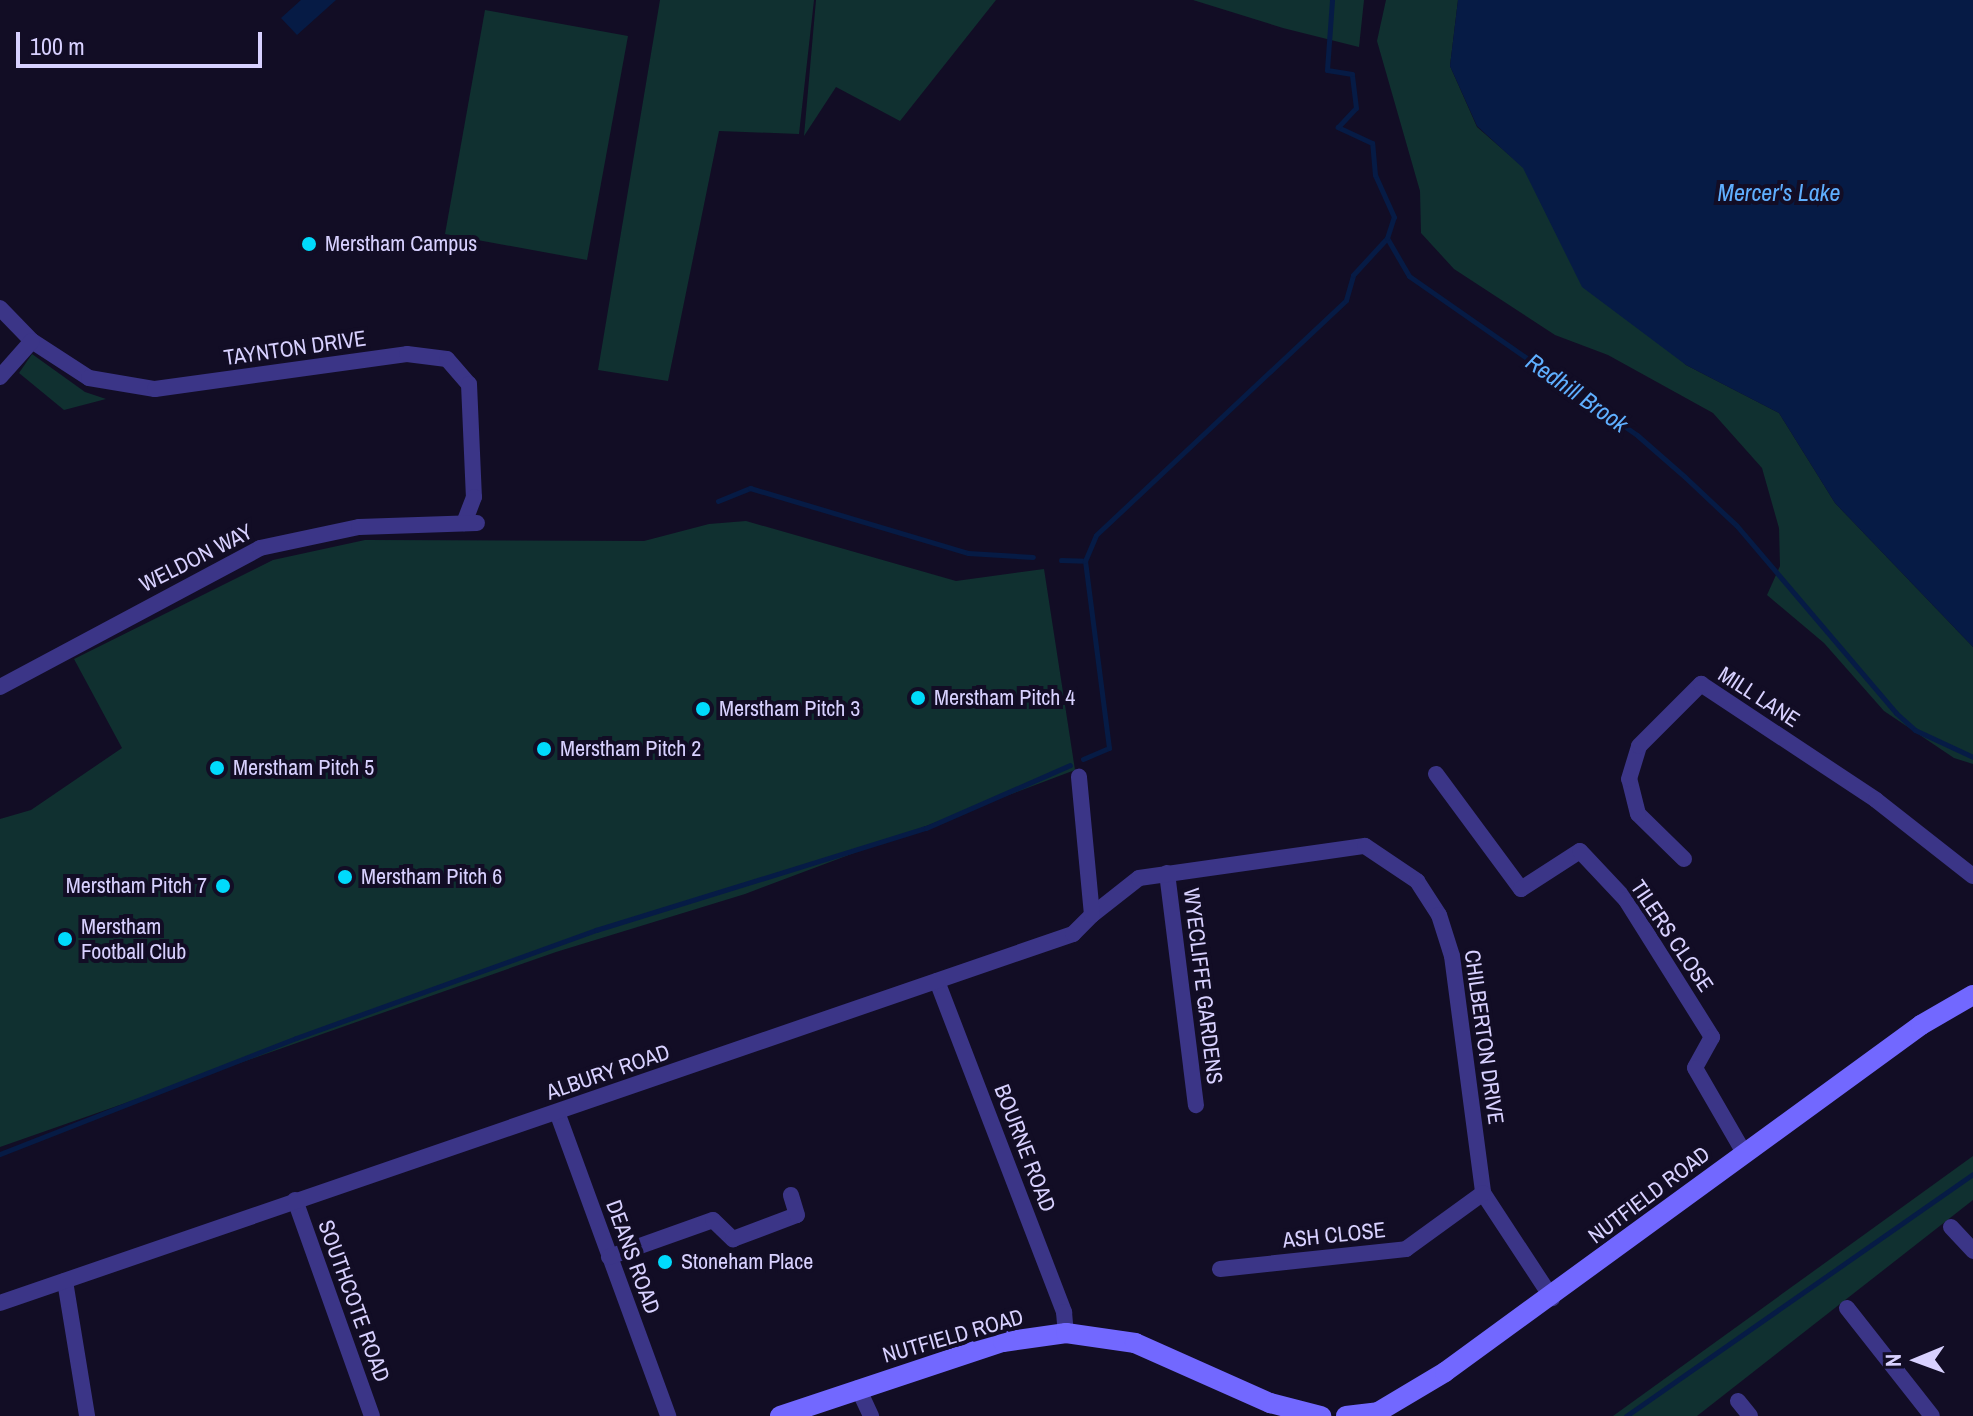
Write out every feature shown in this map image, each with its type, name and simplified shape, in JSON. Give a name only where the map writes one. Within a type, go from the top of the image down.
[{"type":"street","name":"TAYNTON DRIVE","points":[[0,308],[32,341],[89,378],[155,389],[407,354],[447,359],[469,384],[474,497],[471,523]]},
{"type":"street","points":[[0,377],[32,341]]},
{"type":"street","name":"WELDON WAY","points":[[0,687],[260,548],[359,527],[471,523]]},
{"type":"street","name":"MILL LANE","points":[[1684,859],[1638,814],[1629,779],[1639,746],[1701,684],[1876,800],[1973,876]]},
{"type":"street","name":"TILERS CLOSE","points":[[1436,774],[1521,889],[1580,851],[1626,900],[1712,1037],[1695,1068],[1744,1153]]},
{"type":"street","points":[[1079,777],[1092,915]]},
{"type":"street","name":"CHILBERTON DRIVE","points":[[1092,915],[1129,883],[1167,873],[1365,846],[1417,881],[1439,915],[1452,956],[1483,1193],[1552,1298]]},
{"type":"street","name":"WYECLIFFE GARDENS","points":[[1167,873],[1196,1105]]},
{"type":"street","name":"ALBURY ROAD","points":[[0,1303],[1070,935],[1092,915]]},
{"type":"street","name":"BOURNE ROAD","points":[[937,981],[1064,1312],[1066,1333]]},
{"type":"street","name":"NUTFIELD ROAD","points":[[1346,1416],[1378,1412],[1552,1298],[1921,1025],[1973,995]]},
{"type":"street","name":"DEANS ROAD","points":[[557,1112],[668,1416]]},
{"type":"street","name":"ASH CLOSE","points":[[1220,1269],[1406,1249],[1483,1193]]},
{"type":"street","points":[[609,1257],[713,1220],[733,1239],[797,1215],[791,1195]]},
{"type":"street","name":"SOUTHCOTE ROAD","points":[[295,1200],[372,1416]]},
{"type":"street","points":[[1951,1227],[1973,1251]]},
{"type":"street","points":[[65,1281],[87,1416]]},
{"type":"street","points":[[1847,1308],[1932,1416]]},
{"type":"street","name":"NUTFIELD ROAD","points":[[780,1416],[1003,1342],[1066,1333],[1135,1343],[1266,1409],[1321,1416]]},
{"type":"street","points":[[858,1388],[871,1416]]},
{"type":"street","points":[[1738,1401],[1750,1416]]},
{"type":"green space","points":[[660,0],[814,0],[799,134],[719,131],[668,381],[598,370]]},
{"type":"green space","points":[[816,0],[996,0],[900,121],[836,87],[804,136]]},
{"type":"green space","points":[[1193,0],[1364,0],[1359,47],[1283,28]]},
{"type":"green space","points":[[1386,0],[1458,0],[1450,66],[1477,127],[1524,168],[1554,229],[1686,365],[1779,413],[1835,503],[1973,647],[1973,764],[1954,758],[1884,711],[1824,643],[1767,595],[1780,566],[1779,528],[1762,468],[1713,413],[1608,355],[1555,335],[1454,269],[1421,233],[1420,191],[1377,41]]},
{"type":"green space","points":[[485,10],[628,36],[587,260],[445,234]]},
{"type":"green space","points":[[32,354],[85,392],[106,399],[64,410],[19,373]]},
{"type":"green space","points":[[746,521],[956,581],[1044,569],[1075,770],[745,894],[556,952],[0,1147],[0,819],[31,810],[122,748],[74,659],[273,560],[365,540],[644,541],[709,524]]},
{"type":"green space","points":[[1973,1156],[1973,1200],[1697,1416],[1613,1416]]},
{"type":"water","points":[[301,0],[336,0],[297,35],[281,18]]},
{"type":"water","name":"Mercer's Lake","points":[[1458,0],[1973,0],[1973,647],[1835,503],[1779,413],[1686,365],[1582,287],[1523,168],[1477,126],[1450,66]]},
{"type":"waterway","points":[[1083,759],[1109,748],[1085,561],[1096,535],[1346,300],[1353,275],[1387,238],[1394,217],[1375,175],[1372,143],[1338,127],[1356,108],[1352,74],[1327,70],[1332,0]]},
{"type":"waterway","name":"Redhill Brook","points":[[1387,238],[1409,276],[1637,435],[1685,477],[1737,526],[1896,713],[1915,730],[1973,757]]},
{"type":"waterway","points":[[718,501],[750,488],[968,553],[1033,557]]},
{"type":"waterway","points":[[1061,560],[1085,561]]},
{"type":"waterway","points":[[0,1154],[296,1038],[596,930],[926,828],[1070,765]]},
{"type":"waterway","points":[[1626,1416],[1973,1174]]},
{"type":"place","name":"Merstham Campus","points":[[309,244]]},
{"type":"place","name":"Merstham Pitch 4","points":[[918,698]]},
{"type":"place","name":"Merstham Pitch 3","points":[[703,709]]},
{"type":"place","name":"Merstham Pitch 2","points":[[544,749]]},
{"type":"place","name":"Merstham Pitch 5","points":[[217,768]]},
{"type":"place","name":"Merstham Pitch 6","points":[[345,877]]},
{"type":"place","name":"Merstham Pitch 7","points":[[223,886]]},
{"type":"place","name":"Merstham Football Club","points":[[65,939]]},
{"type":"place","name":"Stoneham Place","points":[[665,1262]]}]
